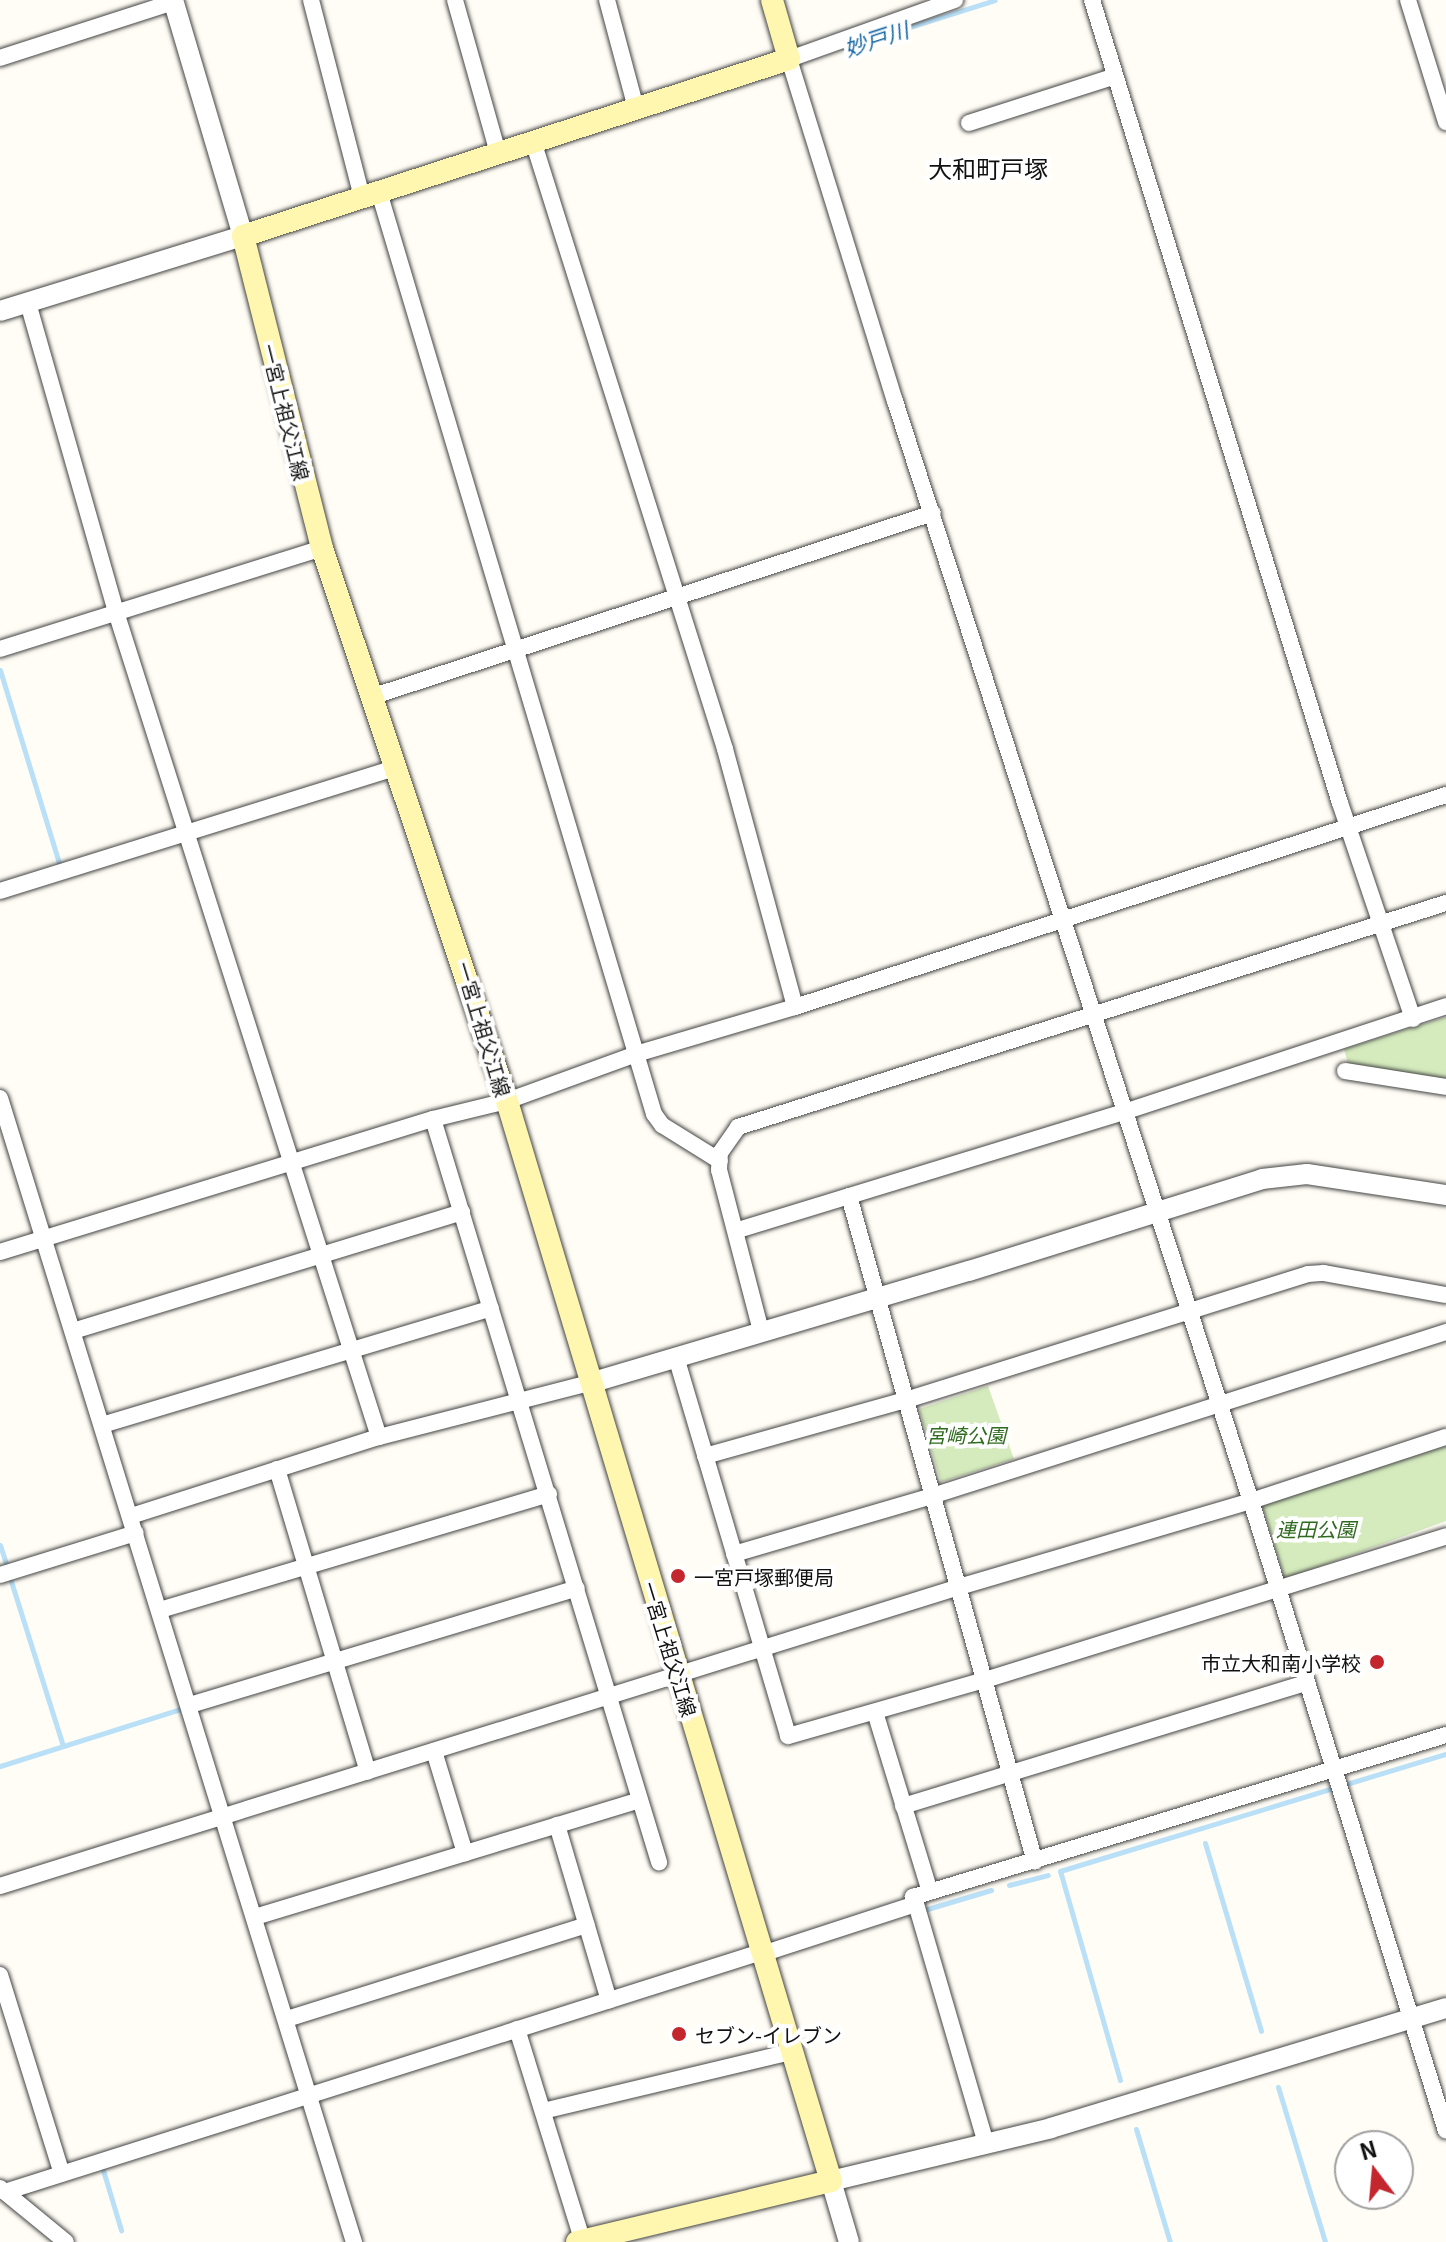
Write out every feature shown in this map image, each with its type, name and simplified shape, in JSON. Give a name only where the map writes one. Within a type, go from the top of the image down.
[{"type":"main road","points":[[243,236],[789,59],[772,0]]},
{"type":"main road","name":"一宮上祖父江線","points":[[243,236],[322,548],[507,1101],[831,2181]]},
{"type":"main road","points":[[581,2242],[831,2181]]},
{"type":"street","points":[[311,0],[515,650],[654,1114],[662,1125],[720,1161]]},
{"type":"street","points":[[455,0],[498,153]]},
{"type":"street","points":[[607,0],[636,108]]},
{"type":"street","points":[[955,0],[789,59],[1093,1016],[1127,1111],[1251,1501],[1276,1591],[1446,2131]]},
{"type":"street","points":[[1092,0],[1348,827],[1413,1019]]},
{"type":"street","points":[[1408,0],[1446,122]]},
{"type":"street","points":[[0,58],[173,1],[243,236],[0,311]]},
{"type":"street","points":[[969,123],[1115,76]]},
{"type":"street","points":[[533,141],[725,749],[795,1007]]},
{"type":"street","points":[[28,303],[116,612],[379,1437]]},
{"type":"street","points":[[371,697],[933,513]]},
{"type":"street","points":[[0,649],[322,548]]},
{"type":"street","points":[[0,891],[397,767]]},
{"type":"street","points":[[0,1252],[433,1119],[507,1101],[636,1054],[795,1007],[1446,795]]},
{"type":"street","points":[[761,1331],[720,1161],[728,1137],[738,1127],[1446,903]]},
{"type":"street","points":[[738,1230],[1127,1111],[1446,1006]]},
{"type":"street","points":[[1345,1071],[1446,1087]]},
{"type":"street","points":[[0,1098],[354,2242]]},
{"type":"street","points":[[433,1119],[659,1862]]},
{"type":"street","points":[[131,1516],[379,1437],[590,1383],[1282,1175],[1339,1177],[1446,1195]]},
{"type":"street","points":[[849,1196],[1035,1862]]},
{"type":"street","points":[[73,1331],[462,1212]]},
{"type":"street","points":[[705,1456],[906,1400],[1308,1274],[1324,1273],[1446,1296]]},
{"type":"street","points":[[102,1425],[491,1308]]},
{"type":"street","points":[[734,1554],[932,1496],[1446,1332]]},
{"type":"street","points":[[676,1357],[788,1736],[985,1680],[1446,1536]]},
{"type":"street","points":[[0,1886],[959,1587],[1251,1501],[1446,1437]]},
{"type":"street","points":[[277,1469],[368,1772]]},
{"type":"street","points":[[160,1610],[549,1494]]},
{"type":"street","points":[[0,1575],[136,1533]]},
{"type":"street","points":[[190,1705],[577,1588]]},
{"type":"street","points":[[903,1806],[1306,1683]]},
{"type":"street","points":[[875,1712],[930,1892]]},
{"type":"street","points":[[986,2143],[913,1897],[1338,1782],[1446,1735]]},
{"type":"street","points":[[434,1751],[465,1853]]},
{"type":"street","points":[[255,1917],[640,1800]]},
{"type":"street","points":[[557,1825],[609,2000]]},
{"type":"street","points":[[2,2190],[62,2174],[916,1904]]},
{"type":"street","points":[[287,2019],[587,1925]]},
{"type":"street","points":[[0,1975],[62,2174]]},
{"type":"street","points":[[849,2242],[831,2181],[1051,2128],[1446,2008]]},
{"type":"street","points":[[517,2029],[581,2242]]},
{"type":"street","points":[[543,2111],[791,2052]]},
{"type":"street","points":[[2,2190],[66,2242]]},
{"type":"green space","points":[[1446,1017],[1446,1079],[1348,1064],[1344,1049]]},
{"type":"green space","name":"宮崎公園","points":[[988,1386],[1014,1459],[941,1482],[919,1409]]},
{"type":"green space","name":"連田公園","points":[[1446,1446],[1446,1521],[1285,1579],[1262,1505]]},
{"type":"waterway","name":"妙戸川","points":[[843,48],[995,0]]},
{"type":"waterway","points":[[0,670],[59,863]]},
{"type":"waterway","points":[[0,1545],[7,1566]]},
{"type":"waterway","points":[[10,1578],[63,1746]]},
{"type":"waterway","points":[[0,1766],[184,1708]]},
{"type":"waterway","points":[[1120,2080],[1060,1871],[1446,1754]]},
{"type":"waterway","points":[[1205,1843],[1261,2031]]},
{"type":"waterway","points":[[1009,1885],[1048,1875]]},
{"type":"waterway","points":[[924,1910],[991,1890]]},
{"type":"waterway","points":[[1278,2087],[1325,2242]]},
{"type":"waterway","points":[[1136,2129],[1170,2242]]},
{"type":"waterway","points":[[103,2170],[121,2230]]},
{"type":"place","name":"一宮戸塚郵便局","points":[[678,1576]]},
{"type":"place","name":"市立大和南小学校","points":[[1377,1662]]},
{"type":"place","name":"セブン-イレブン","points":[[679,2034]]},
{"type":"district","name":"大和町戸塚","points":[[988,168]]}]
